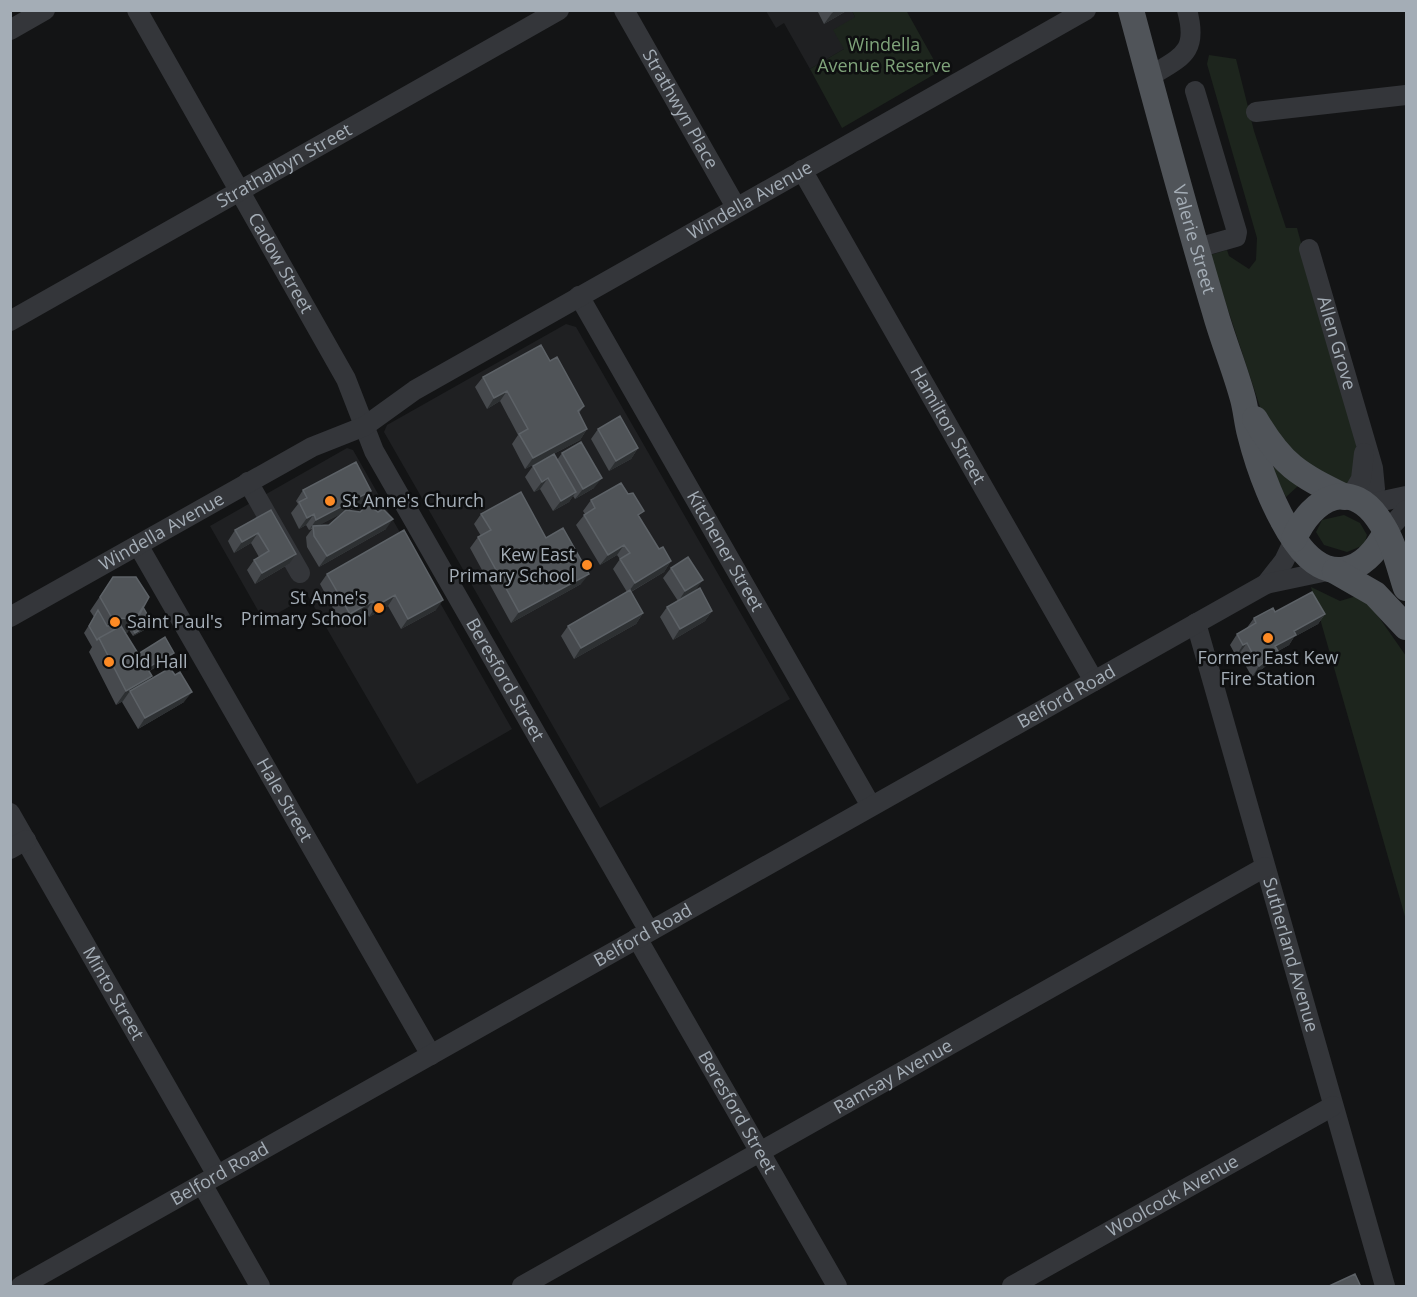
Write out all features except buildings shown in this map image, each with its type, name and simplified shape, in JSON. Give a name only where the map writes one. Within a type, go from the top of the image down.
[{"type":"main road","name":"Valerie Street","points":[[1131,10],[1197,248],[1244,401],[1250,434],[1275,502],[1294,539]]},
{"type":"main road","name":"Valerie Street","points":[[1244,401],[1268,442],[1289,466],[1356,501]]},
{"type":"main road","points":[[1407,588],[1386,532],[1376,516],[1356,501],[1328,499],[1314,507],[1305,517],[1294,539],[1308,555],[1375,594],[1407,627]]},
{"type":"main road","points":[[1333,570],[1350,570],[1365,562],[1378,549],[1386,532]]},
{"type":"street","points":[[10,30],[45,10]]},
{"type":"street","name":"Cadow Street","points":[[137,10],[346,379],[363,419]]},
{"type":"street","name":"Strathalbyn Street","points":[[10,321],[559,10]]},
{"type":"street","name":"Strathwyn Place","points":[[624,10],[736,207]]},
{"type":"street","name":"Windella Avenue","points":[[10,617],[1086,10]]},
{"type":"street","points":[[1149,77],[1173,62],[1190,46],[1192,27],[1187,10]]},
{"type":"street","points":[[1195,91],[1237,232],[1236,237],[1224,242],[1197,248]]},
{"type":"street","points":[[1256,112],[1407,95]]},
{"type":"street","name":"Hamilton Street","points":[[802,170],[1094,681]]},
{"type":"street","name":"Allen Grove","points":[[1309,249],[1375,482],[1373,492],[1356,501]]},
{"type":"street","name":"Kitchener Street","points":[[579,296],[871,806]]},
{"type":"street","name":"Beresford Street","points":[[363,419],[380,461],[643,935],[760,1153],[837,1287]]},
{"type":"street","points":[[248,482],[300,573]]},
{"type":"street","points":[[1356,501],[1407,496]]},
{"type":"street","points":[[1386,532],[1407,510]]},
{"type":"street","name":"Belford Road","points":[[1266,584],[1284,561],[1294,539]]},
{"type":"street","name":"Hale Street","points":[[138,545],[431,1056]]},
{"type":"street","name":"Belford Road","points":[[21,1287],[1266,584],[1333,570]]},
{"type":"street","name":"Sutherland Avenue","points":[[1196,623],[1384,1287]]},
{"type":"street","name":"Minto Street","points":[[10,813],[18,845],[210,1179],[260,1287]]},
{"type":"street","name":"Ramsay Avenue","points":[[522,1287],[1265,867]]},
{"type":"street","name":"Woolcock Avenue","points":[[1012,1287],[1333,1106]]},
{"type":"shaded area","points":[[766,11],[852,11],[855,17],[844,49],[810,69],[784,23],[776,28]]},
{"type":"shaded area","name":"Kew East Primary School","points":[[566,324],[576,327],[790,699],[600,808],[384,432],[387,425]]},
{"type":"shaded area","name":"St Anne's Primary School","points":[[347,448],[353,450],[512,729],[417,784],[308,596],[264,621],[210,526]]},
{"type":"green space","name":"Windella Avenue Reserve","points":[[906,10],[940,71],[842,128],[810,69],[844,49],[833,30],[855,17],[852,11]]},
{"type":"green space","points":[[1209,55],[1236,59],[1254,131],[1286,228],[1297,228],[1356,443],[1357,475],[1347,484],[1310,471],[1263,416],[1210,255],[1227,250],[1229,256],[1249,269],[1256,260],[1257,238],[1207,64]]},
{"type":"green space","points":[[1274,467],[1298,486],[1286,497],[1272,469]]},
{"type":"green space","points":[[1344,515],[1360,523],[1367,535],[1364,545],[1347,552],[1324,545],[1316,532],[1322,520]]},
{"type":"green space","points":[[1311,587],[1340,601],[1360,595],[1369,603],[1406,656],[1406,920]]},
{"type":"place","name":"St Anne's Church","points":[[330,501]]},
{"type":"place","name":"Kew East Primary School","points":[[587,565]]},
{"type":"place","name":"St Anne's Primary School","points":[[379,608]]},
{"type":"place","name":"Saint Paul's","points":[[115,622]]},
{"type":"place","name":"Former East Kew Fire Station","points":[[1268,638]]},
{"type":"place","name":"Old Hall","points":[[109,662]]}]
